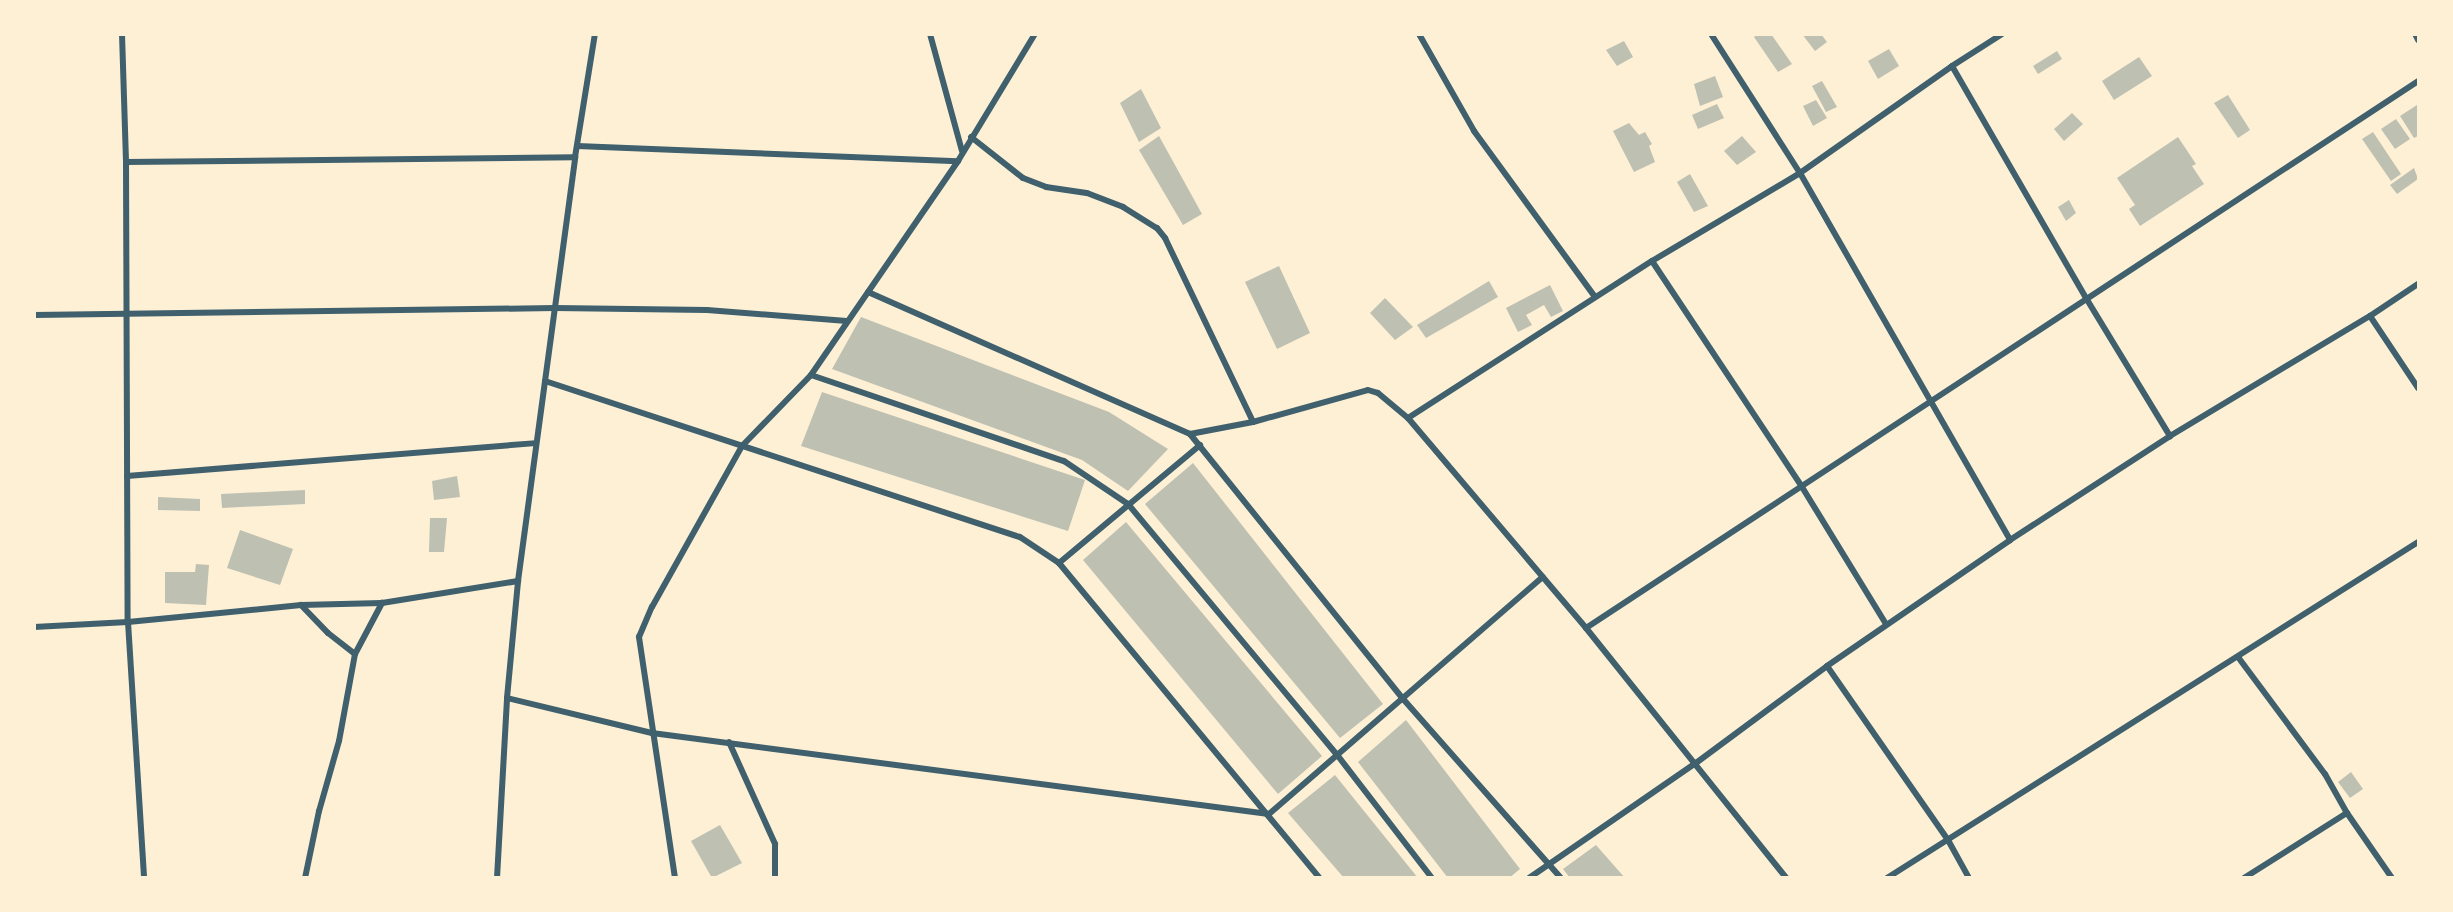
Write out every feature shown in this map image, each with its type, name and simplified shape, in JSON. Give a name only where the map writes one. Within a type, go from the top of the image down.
[{"type":"street","points":[[122,34],[126,162],[128,622],[144,878]]},
{"type":"street","points":[[497,878],[507,698],[518,581],[575,157],[595,34]]},
{"type":"street","points":[[930,34],[962,151]]},
{"type":"street","points":[[675,878],[639,637],[652,607],[742,446],[812,375],[958,161],[1035,34]]},
{"type":"street","points":[[1419,34],[1474,131],[1594,297]]},
{"type":"street","points":[[1711,34],[1800,173],[2010,540]]},
{"type":"street","points":[[1408,418],[1594,297],[1800,173],[1952,66],[2002,34]]},
{"type":"street","points":[[2415,34],[2418,40]]},
{"type":"street","points":[[1952,66],[2086,298],[2170,436]]},
{"type":"street","points":[[1586,628],[2418,81]]},
{"type":"street","points":[[971,137],[1023,178],[1046,187],[1087,193],[1123,207],[1157,228],[1165,238],[1253,422]]},
{"type":"street","points":[[577,146],[958,161]]},
{"type":"street","points":[[126,162],[575,157]]},
{"type":"street","points":[[1652,261],[1802,487],[1886,624]]},
{"type":"street","points":[[1529,878],[1696,763],[1886,624],[2010,540],[2170,436],[2370,316],[2418,284]]},
{"type":"street","points":[[868,292],[1190,434],[1404,700],[1562,878]]},
{"type":"street","points":[[34,315],[555,308],[707,310],[847,321]]},
{"type":"street","points":[[2370,316],[2418,388]]},
{"type":"street","points":[[812,375],[1064,461],[1128,504],[1338,756],[1432,878]]},
{"type":"street","points":[[545,381],[1020,537],[1059,563],[1320,878]]},
{"type":"street","points":[[1190,434],[1253,422],[1368,390],[1378,393],[1408,418],[1586,628],[1786,878]]},
{"type":"street","points":[[127,476],[536,443]]},
{"type":"street","points":[[1059,563],[1200,445]]},
{"type":"street","points":[[1887,878],[2418,542]]},
{"type":"street","points":[[507,698],[652,733],[729,741],[1269,814],[1404,700],[1543,577]]},
{"type":"street","points":[[34,627],[128,622],[301,605],[382,603],[518,581]]},
{"type":"street","points":[[305,878],[319,811],[339,741],[355,654],[382,603]]},
{"type":"street","points":[[301,605],[328,633],[355,654]]},
{"type":"street","points":[[2238,657],[2325,774],[2347,813],[2392,878]]},
{"type":"street","points":[[1827,666],[1948,840],[1969,878]]},
{"type":"street","points":[[729,741],[775,844],[775,878]]},
{"type":"street","points":[[2244,878],[2347,813]]},
{"type":"building","points":[[1758,34],[1771,34],[1792,64],[1778,72],[1754,37]]},
{"type":"building","points":[[1802,34],[1821,34],[1827,42],[1815,51]]},
{"type":"building","points":[[1624,41],[1633,57],[1617,66],[1606,50]]},
{"type":"building","points":[[1889,49],[1899,66],[1878,79],[1868,61]]},
{"type":"building","points":[[2057,51],[2062,59],[2038,74],[2033,66]]},
{"type":"building","points":[[2139,57],[2152,76],[2114,100],[2102,81]]},
{"type":"building","points":[[1715,76],[1723,97],[1700,106],[1694,84]]},
{"type":"building","points":[[1822,81],[1837,107],[1826,112],[1812,86]]},
{"type":"building","points":[[1141,89],[1161,128],[1139,142],[1120,103]]},
{"type":"building","points":[[2228,95],[2250,130],[2238,138],[2214,103]]},
{"type":"building","points":[[1816,100],[1827,118],[1813,126],[1803,106]]},
{"type":"building","points":[[1717,104],[1724,118],[1698,129],[1692,115]]},
{"type":"building","points":[[2417,105],[2418,136],[2414,138],[2400,116]]},
{"type":"building","points":[[2072,113],[2083,124],[2064,141],[2054,129]]},
{"type":"building","points":[[2396,119],[2410,139],[2395,149],[2381,129]]},
{"type":"building","points":[[1629,123],[1639,135],[1645,132],[1652,144],[1649,146],[1655,162],[1634,172],[1613,131]]},
{"type":"building","points":[[2373,132],[2401,174],[2391,181],[2362,139]]},
{"type":"building","points":[[1159,136],[1202,214],[1183,225],[1139,150]]},
{"type":"building","points":[[1742,136],[1756,152],[1737,165],[1724,151]]},
{"type":"building","points":[[2178,137],[2196,164],[2192,166],[2204,184],[2140,226],[2129,209],[2135,205],[2117,178]]},
{"type":"building","points":[[2414,168],[2418,179],[2397,194],[2390,185]]},
{"type":"building","points":[[1690,174],[1708,206],[1694,212],[1677,182]]},
{"type":"building","points":[[2069,200],[2076,213],[2066,221],[2058,207]]},
{"type":"building","points":[[1279,266],[1310,333],[1277,349],[1245,282]]},
{"type":"building","points":[[1489,281],[1498,297],[1426,338],[1417,325]]},
{"type":"building","points":[[1550,285],[1563,311],[1551,317],[1544,305],[1526,315],[1532,325],[1518,332],[1506,308]]},
{"type":"building","points":[[1385,298],[1413,327],[1395,340],[1370,313]]},
{"type":"building","points":[[861,317],[1109,412],[1168,449],[1128,491],[1082,460],[832,369]]},
{"type":"building","points":[[822,392],[1085,480],[1068,531],[801,446]]},
{"type":"building","points":[[1193,463],[1383,704],[1340,738],[1145,504]]},
{"type":"building","points":[[457,476],[460,497],[434,500],[432,481]]},
{"type":"building","points":[[305,490],[305,504],[222,508],[221,494]]},
{"type":"building","points":[[158,497],[200,499],[200,511],[158,510]]},
{"type":"building","points":[[430,518],[447,518],[444,552],[429,552]]},
{"type":"building","points":[[1126,522],[1322,756],[1278,794],[1083,560]]},
{"type":"building","points":[[240,530],[293,549],[280,585],[227,568]]},
{"type":"building","points":[[196,564],[209,565],[206,605],[165,603],[165,572],[195,572]]},
{"type":"building","points":[[1406,720],[1520,869],[1509,878],[1448,878],[1358,762]]},
{"type":"building","points":[[2351,772],[2363,789],[2350,798],[2338,782]]},
{"type":"building","points":[[1335,775],[1418,878],[1344,878],[1288,813]]},
{"type":"building","points":[[720,825],[742,863],[712,878],[691,841]]},
{"type":"building","points":[[1596,845],[1625,878],[1570,878],[1563,869]]}]
